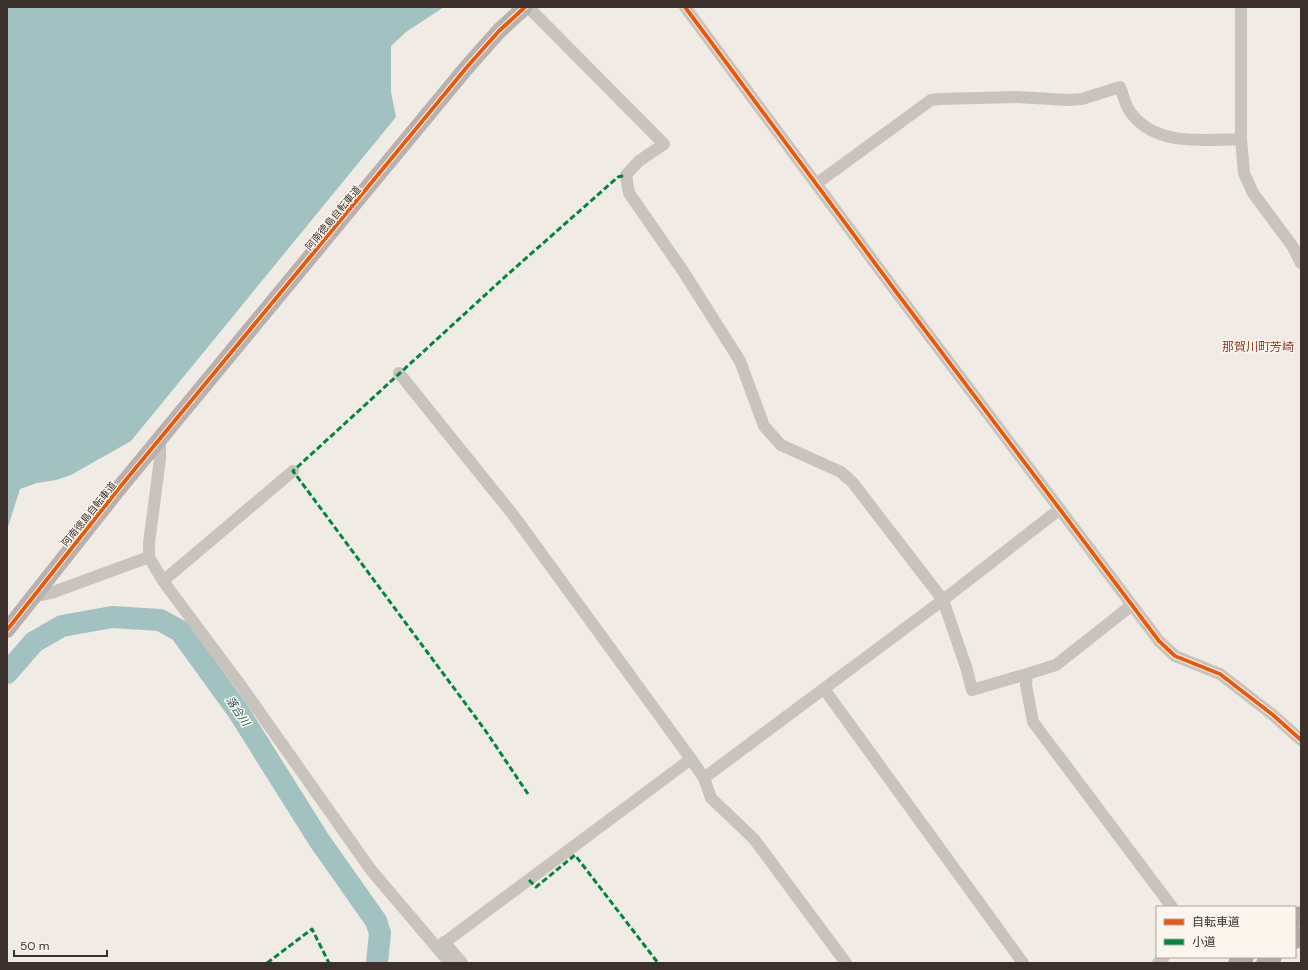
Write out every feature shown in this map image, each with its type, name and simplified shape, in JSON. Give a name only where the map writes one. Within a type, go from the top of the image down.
[{"type":"main road","name":"阿南徳島自転車道","points":[[7,630],[120,487],[160,441],[467,67],[499,31],[525,7]]},
{"type":"street","points":[[528,7],[664,144],[640,161],[626,175],[629,193],[683,271],[740,361],[764,426],[781,445],[841,472],[853,483],[943,600],[967,670],[972,690],[1056,665],[1132,605]]},
{"type":"street","points":[[685,7],[1159,641],[1175,656],[1220,674],[1273,715],[1301,740]]},
{"type":"street","points":[[1241,7],[1241,139],[1244,173],[1253,193],[1293,247],[1301,263]]},
{"type":"street","points":[[816,184],[931,100],[939,98],[1017,97],[1068,100],[1082,99],[1120,87],[1129,110],[1139,122],[1160,134],[1183,141],[1241,139]]},
{"type":"street","points":[[400,373],[514,516],[692,759],[704,778],[711,798],[754,839],[846,963]]},
{"type":"street","points":[[160,441],[160,459],[149,543],[149,557],[162,581],[239,682],[371,870],[440,945],[462,963]]},
{"type":"street","points":[[162,581],[293,471]]},
{"type":"street","points":[[704,778],[943,600],[1060,509]]},
{"type":"street","points":[[32,597],[51,593],[149,557]]},
{"type":"street","points":[[1027,674],[1026,685],[1034,722],[1171,906]]},
{"type":"street","points":[[824,689],[1023,963]]},
{"type":"street","points":[[440,945],[692,759]]},
{"type":"street","points":[[440,945],[450,963]]},
{"type":"water","points":[[7,7],[444,7],[406,32],[391,46],[391,92],[396,117],[131,441],[71,475],[56,480],[37,483],[20,489],[7,530]]},
{"type":"waterway","name":"落合川","points":[[7,673],[34,642],[62,626],[112,617],[160,620],[180,631],[238,711],[319,840],[376,921],[380,933],[377,963]]},
{"type":"marked path","points":[[528,794],[485,730],[293,471],[507,275],[618,177],[626,175]]},
{"type":"marked path","points":[[529,880],[536,887],[575,855],[658,963]]},
{"type":"marked path","points":[[267,963],[312,929],[329,963]]},
{"type":"cycle path","points":[[7,630],[120,487],[467,67],[499,31],[525,7]]},
{"type":"cycle path","points":[[685,7],[897,293],[1159,641],[1175,656],[1220,674],[1273,715],[1301,740]]},
{"type":"district","name":"那賀川町芳崎","points":[[1258,347]]}]
